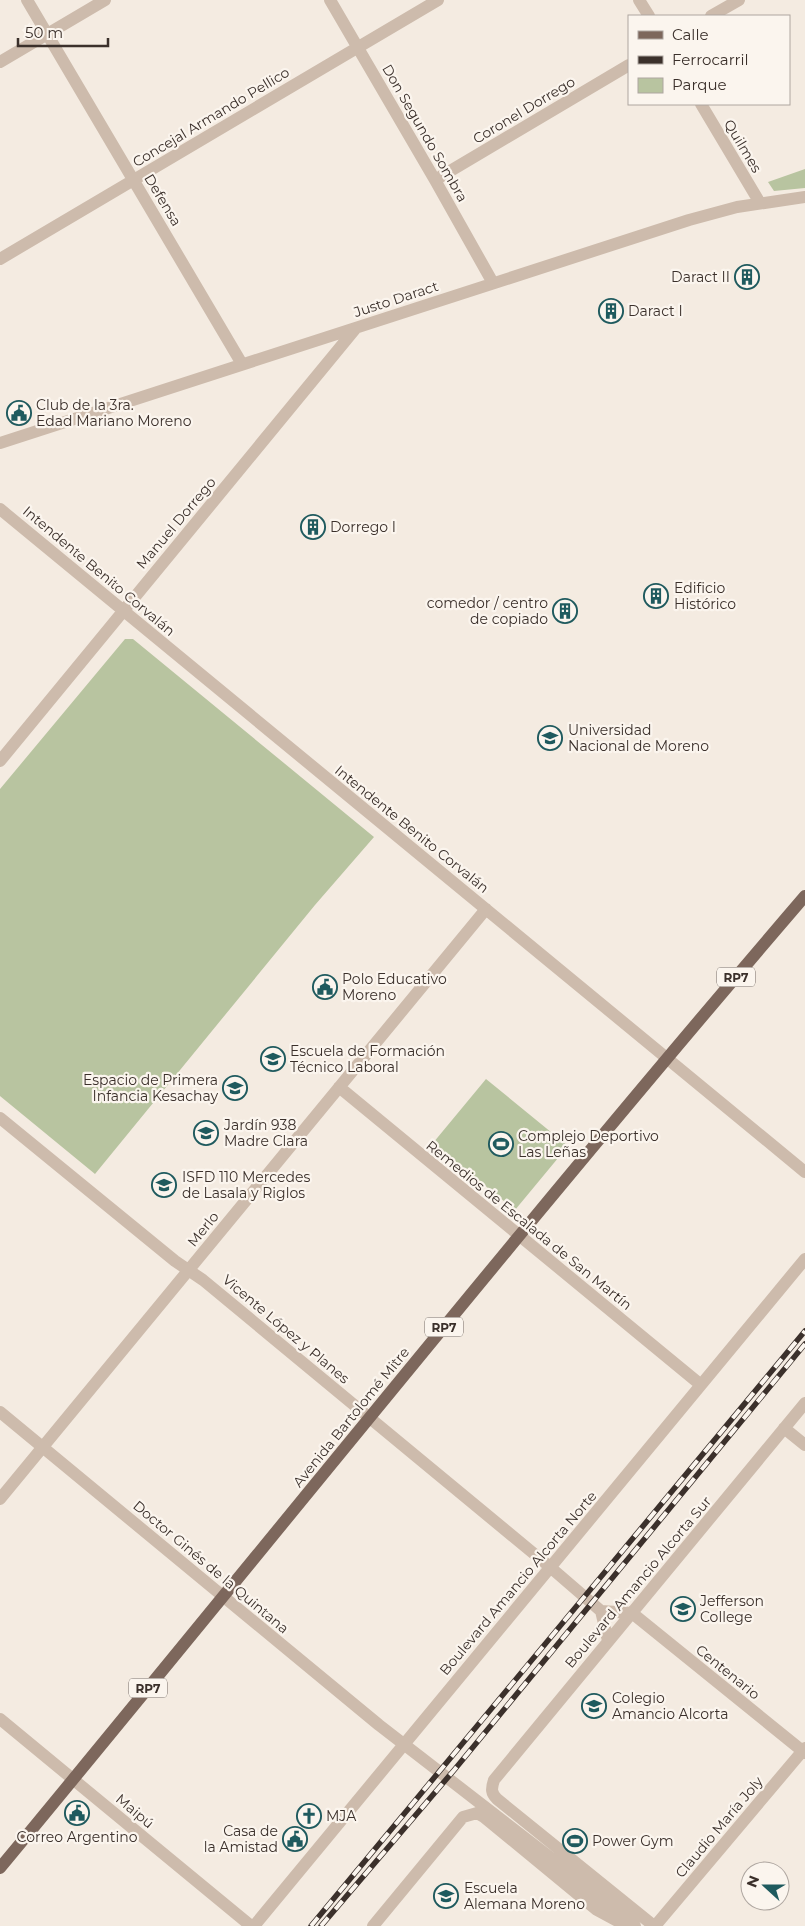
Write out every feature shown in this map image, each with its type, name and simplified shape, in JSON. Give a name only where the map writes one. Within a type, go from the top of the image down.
[{"type":"main road","name":"Avenida Bartolomé Mitre","points":[[0,1868],[518,1235],[805,896]]},
{"type":"street","name":"Defensa","points":[[26,0],[242,364]]},
{"type":"street","points":[[0,62],[105,0]]},
{"type":"street","name":"Don Segundo Sombra","points":[[330,0],[493,283]]},
{"type":"street","name":"Concejal Armando Pellico","points":[[0,259],[438,0]]},
{"type":"street","points":[[639,0],[648,15]]},
{"type":"street","points":[[713,15],[739,0]]},
{"type":"street","name":"Coronel Dorrego","points":[[435,180],[628,66]]},
{"type":"street","name":"Quilmes","points":[[702,105],[760,203]]},
{"type":"street","name":"Justo Daract","points":[[0,443],[689,220],[760,203],[805,197]]},
{"type":"street","name":"Manuel Dorrego","points":[[1,759],[356,328]]},
{"type":"street","name":"Intendente Benito Corvalán","points":[[0,509],[805,1172]]},
{"type":"street","name":"Merlo","points":[[0,1499],[486,909]]},
{"type":"street","name":"Remedios de Escalada de San Martín","points":[[339,1087],[701,1385]]},
{"type":"street","name":"Vicente López y Planes","points":[[2,1125],[203,1280],[601,1611]]},
{"type":"street","name":"Boulevard Amancio Alcorta Norte","points":[[252,1926],[805,1259]]},
{"type":"street","name":"Boulevard Amancio Alcorta Sur","points":[[655,1926],[497,1799],[493,1795],[491,1788],[494,1780],[805,1403]]},
{"type":"street","name":"Doctor Ginés de la Quintana","points":[[0,1412],[404,1745],[560,1865],[634,1926]]},
{"type":"street","points":[[784,1428],[805,1445]]},
{"type":"street","points":[[608,1641],[601,1611],[632,1613]]},
{"type":"street","name":"Centenario","points":[[632,1613],[804,1751]]},
{"type":"street","name":"Maipú","points":[[0,1719],[252,1926]]},
{"type":"street","name":"Claudio María Joly","points":[[655,1926],[804,1751]]},
{"type":"street","points":[[373,1926],[464,1817],[477,1813],[597,1910],[627,1926]]},
{"type":"green space","points":[[805,169],[805,188],[774,191],[768,182]]},
{"type":"green space","points":[[125,639],[133,639],[374,837],[315,905],[95,1174],[0,1096],[0,789]]},
{"type":"green space","name":"Complejo Deportivo Las Leñas","points":[[486,1079],[568,1146],[515,1210],[433,1143]]},
{"type":"railway","points":[[311,1926],[805,1331]]},
{"type":"railway","points":[[321,1926],[455,1769],[805,1344]]},
{"type":"place","name":"Daract II","points":[[747,277]]},
{"type":"place","name":"Daract I","points":[[611,311]]},
{"type":"place","name":"Club de la 3ra. Edad Mariano Moreno","points":[[19,413]]},
{"type":"place","name":"Dorrego I","points":[[313,527]]},
{"type":"place","name":"Edificio Histórico","points":[[656,596]]},
{"type":"place","name":"comedor / centro de copiado","points":[[565,611]]},
{"type":"place","name":"Universidad Nacional de Moreno","points":[[550,738]]},
{"type":"place","name":"Polo Educativo Moreno","points":[[325,987]]},
{"type":"place","name":"Escuela de Formación Técnico Laboral","points":[[273,1059]]},
{"type":"place","name":"Espacio de Primera Infancia Kesachay","points":[[235,1088]]},
{"type":"place","name":"Jardín 938 Madre Clara","points":[[206,1133]]},
{"type":"place","name":"Complejo Deportivo Las Leñas","points":[[501,1144]]},
{"type":"place","name":"ISFD 110 Mercedes de Lasala y Riglos","points":[[164,1185]]},
{"type":"place","name":"Jefferson College","points":[[683,1609]]},
{"type":"place","name":"Colegio Amancio Alcorta","points":[[594,1706]]},
{"type":"place","name":"Correo Argentino","points":[[77,1813]]},
{"type":"place","name":"MJA","points":[[309,1816]]},
{"type":"place","name":"Casa de la Amistad","points":[[295,1839]]},
{"type":"place","name":"Power Gym","points":[[575,1841]]},
{"type":"place","name":"Escuela Alemana Moreno","points":[[446,1896]]}]
